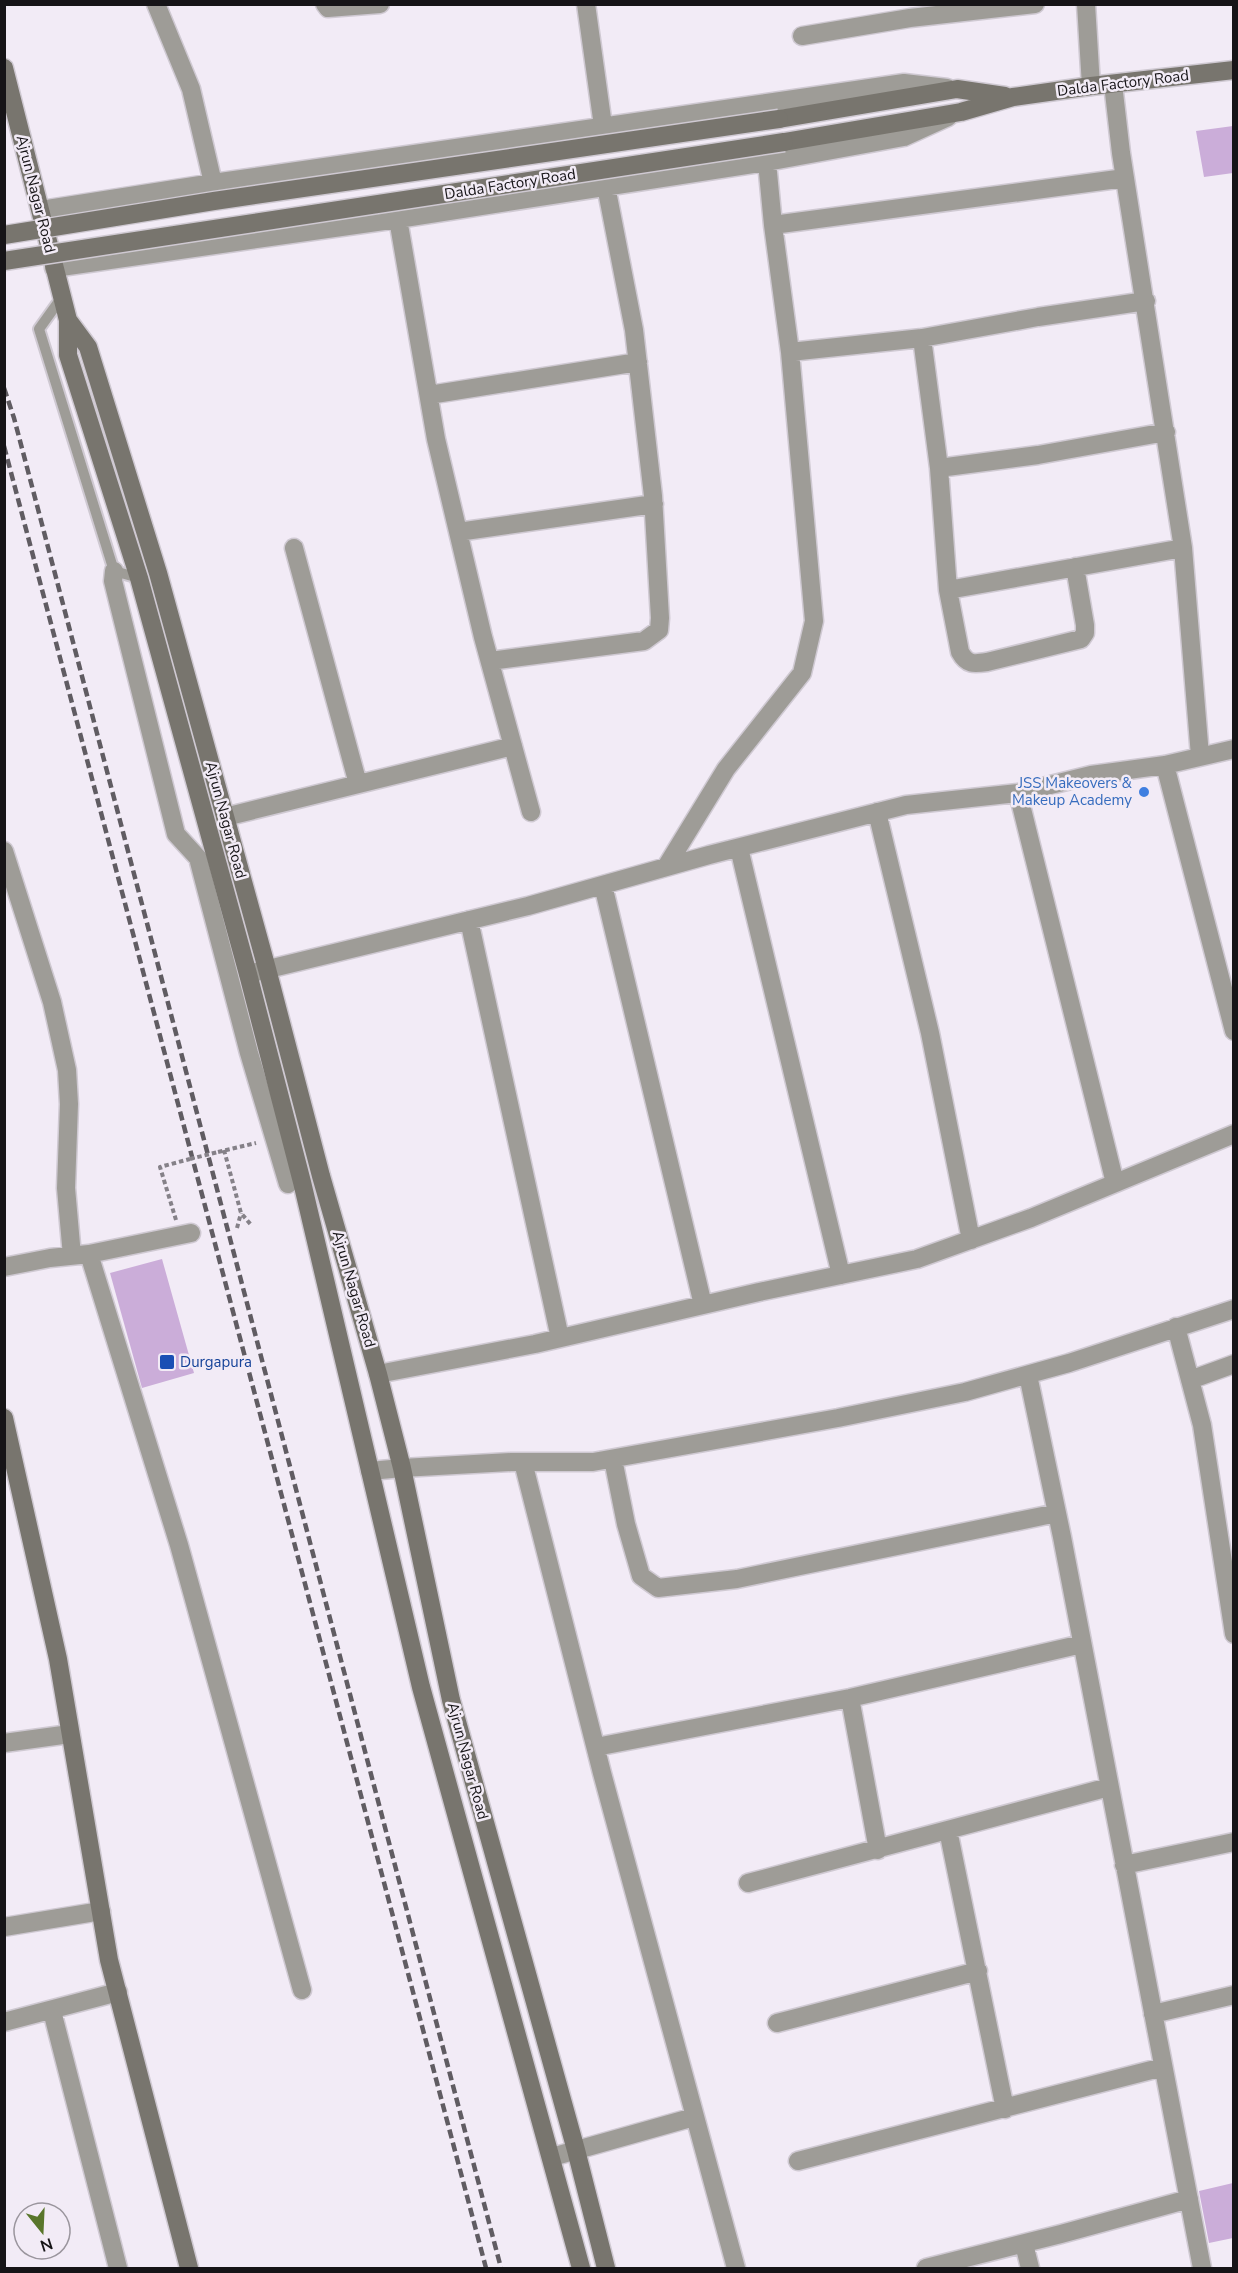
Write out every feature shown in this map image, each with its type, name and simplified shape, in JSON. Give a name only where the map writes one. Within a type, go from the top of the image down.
[{"type":"street","points":[[156,4],[191,89],[213,183]]},
{"type":"street","points":[[325,4],[328,8],[380,4]]},
{"type":"street","points":[[586,4],[603,126]]},
{"type":"street","points":[[802,36],[910,18],[1035,4]]},
{"type":"street","points":[[1086,4],[1091,86]]},
{"type":"street","name":"Ajrun Nagar Road","points":[[4,68],[68,320],[68,355],[139,578],[248,974],[302,1182],[421,1687],[581,2268]]},
{"type":"street","name":"Dalda Factory Road","points":[[4,261],[784,142],[961,112],[1013,97],[1233,70]]},
{"type":"street","points":[[40,210],[904,83],[957,89]]},
{"type":"street","points":[[1113,84],[1125,178],[1184,548],[1200,756]]},
{"type":"street","name":"Dalda Factory Road","points":[[4,235],[214,201],[779,119],[957,89],[1013,97]]},
{"type":"street","points":[[54,268],[398,219],[767,162],[904,137],[961,112]]},
{"type":"street","points":[[666,867],[726,769],[802,673],[814,621],[790,352],[767,162]]},
{"type":"street","points":[[773,225],[1125,178]]},
{"type":"street","points":[[490,661],[644,641],[659,630],[654,504],[638,362],[606,186]]},
{"type":"street","points":[[398,219],[436,439],[490,661],[531,812]]},
{"type":"street","points":[[790,352],[922,338],[1038,317],[1146,301]]},
{"type":"street","name":"Ajrun Nagar Road","points":[[68,320],[88,347],[158,573],[267,969],[321,1176],[378,1374],[402,1468],[451,1700],[576,2150],[606,2268]]},
{"type":"street","points":[[922,338],[939,468],[948,590],[960,652],[967,662],[987,662],[1074,643],[1084,637],[1085,626],[1076,567]]},
{"type":"street","points":[[429,395],[638,362]]},
{"type":"street","points":[[939,468],[1038,455],[1166,432]]},
{"type":"street","points":[[458,532],[654,504]]},
{"type":"street","points":[[948,590],[1184,548]]},
{"type":"street","points":[[294,549],[358,784]]},
{"type":"street","points":[[114,571],[113,581],[176,834],[198,858],[283,1186],[321,1176]]},
{"type":"street","points":[[225,817],[513,746]]},
{"type":"street","points":[[248,974],[469,920],[906,805],[1018,793],[1091,775],[1165,765],[1233,749]]},
{"type":"street","points":[[1165,765],[1233,1031]]},
{"type":"street","points":[[1018,793],[1115,1183]]},
{"type":"street","points":[[877,812],[930,1033],[971,1240]]},
{"type":"street","points":[[739,848],[841,1275]]},
{"type":"street","points":[[4,851],[52,1002],[67,1070],[69,1104],[66,1188],[81,1255],[179,1545],[302,1990]]},
{"type":"street","points":[[603,885],[703,1305]]},
{"type":"street","points":[[469,920],[560,1338]]},
{"type":"street","points":[[378,1374],[560,1338],[917,1259],[1031,1218],[1233,1134]]},
{"type":"street","points":[[4,1268],[186,1234]]},
{"type":"street","points":[[370,1471],[523,1462],[593,1462],[861,1413],[965,1392],[1028,1375],[1233,1309]]},
{"type":"street","points":[[1176,1328],[1202,1425],[1233,1634]]},
{"type":"street","points":[[1190,1380],[1233,1364]]},
{"type":"street","points":[[1028,1375],[1057,1513],[1202,2268]]},
{"type":"street","points":[[4,1418],[56,1648],[109,1960],[189,2268]]},
{"type":"street","points":[[613,1459],[626,1524],[641,1576],[658,1588],[737,1579],[1057,1513]]},
{"type":"street","points":[[523,1462],[596,1747],[735,2268]]},
{"type":"street","points":[[596,1747],[849,1698],[1082,1644]]},
{"type":"street","points":[[849,1698],[878,1850]]},
{"type":"street","points":[[4,1743],[70,1734]]},
{"type":"street","points":[[748,1883],[1109,1787]]},
{"type":"street","points":[[948,1830],[1005,2109]]},
{"type":"street","points":[[1124,1865],[1233,1842]]},
{"type":"street","points":[[4,1927],[100,1911]]},
{"type":"street","points":[[777,2023],[978,1971]]},
{"type":"street","points":[[4,2022],[118,1992]]},
{"type":"street","points":[[1153,2014],[1233,1995]]},
{"type":"street","points":[[51,2011],[118,2268]]},
{"type":"street","points":[[798,2161],[1163,2067]]},
{"type":"street","points":[[552,2157],[694,2117]]},
{"type":"street","points":[[926,2268],[1189,2199]]},
{"type":"street","points":[[1024,2244],[1030,2268]]},
{"type":"lane","points":[[62,297],[39,329],[114,571],[139,578]]},
{"type":"path","points":[[186,1234],[160,1167],[251,1144]]},
{"type":"path","points":[[224,1150],[241,1213],[252,1226]]},
{"type":"path","points":[[237,1228],[241,1213]]},
{"type":"building","points":[[1233,126],[1233,173],[1204,177],[1196,131]]},
{"type":"building","points":[[162,1259],[194,1373],[142,1388],[110,1273]]},
{"type":"building","points":[[1233,2183],[1233,2238],[1209,2243],[1199,2191]]},
{"type":"railway","points":[[4,388],[14,418],[501,2268]]},
{"type":"railway","points":[[4,446],[486,2268]]},
{"type":"place","name":"JSS Makeovers & Makeup Academy","points":[[1144,792]]},
{"type":"place","name":"Durgapura","points":[[167,1362]]}]
